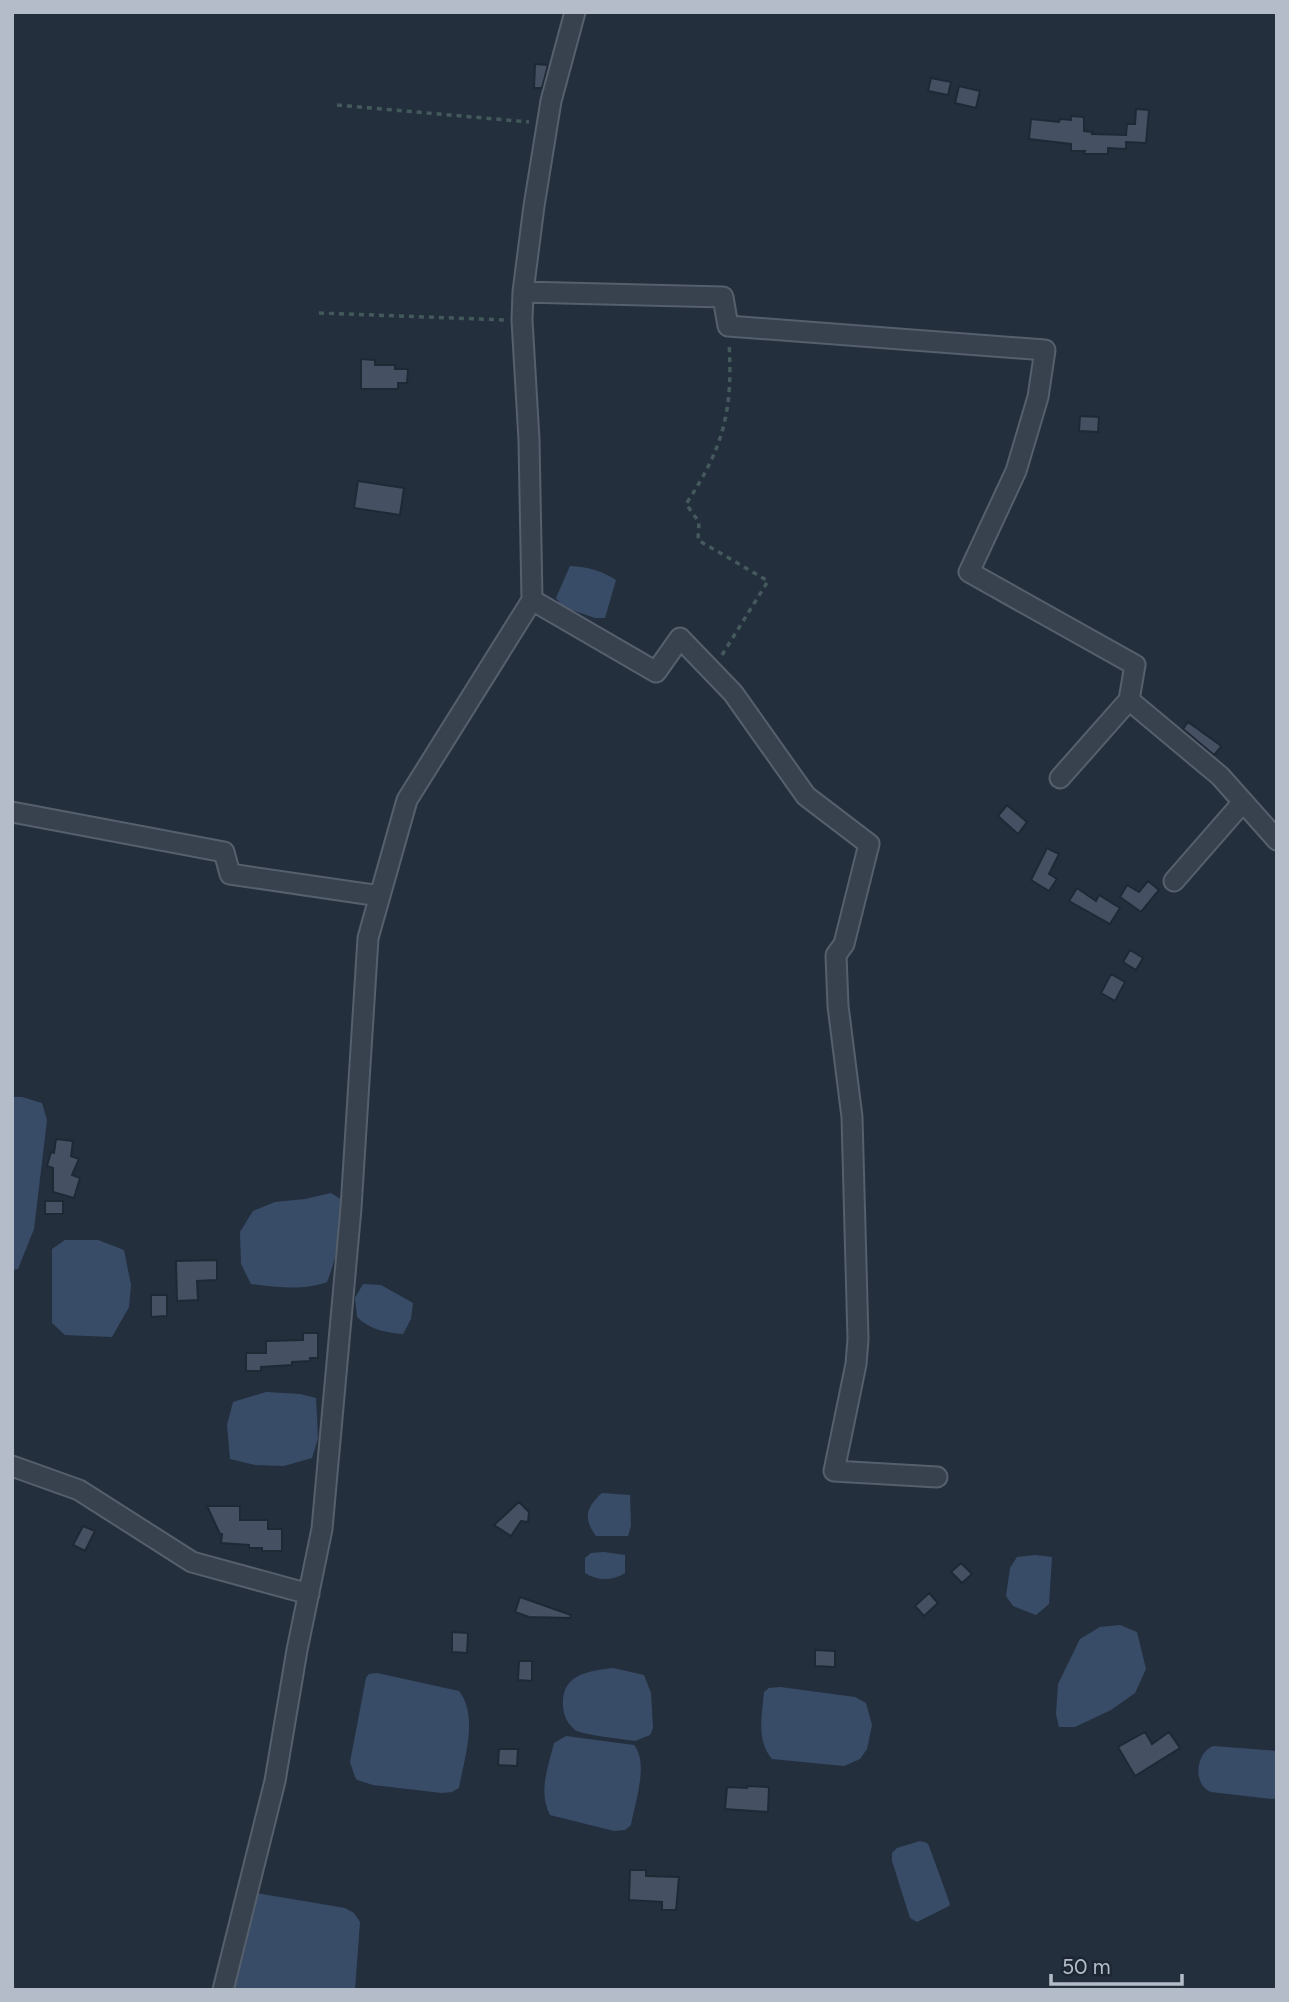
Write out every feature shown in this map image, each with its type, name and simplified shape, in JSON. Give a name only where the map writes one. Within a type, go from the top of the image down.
[{"type":"street","points":[[223,1990],[275,1781],[297,1650],[322,1529],[351,1208],[368,938],[407,800],[532,600],[523,292],[551,101],[575,12]]},
{"type":"street","points":[[523,292],[723,297],[728,326],[1045,350],[1038,397],[1016,471],[969,572],[1135,665],[1129,700],[1060,778]]},
{"type":"street","points":[[532,600],[656,672],[680,638],[733,694],[807,796],[869,844],[844,944],[836,955],[838,1006],[852,1117],[858,1339],[856,1364],[834,1471],[937,1477]]},
{"type":"street","points":[[1129,700],[1220,776],[1277,840]]},
{"type":"street","points":[[1174,881],[1243,802]]},
{"type":"street","points":[[12,812],[224,852],[230,874],[380,896]]},
{"type":"street","points":[[12,1466],[79,1490],[192,1562],[309,1594]]},
{"type":"path","points":[[337,104],[548,124]]},
{"type":"path","points":[[319,313],[522,320]]},
{"type":"path","points":[[712,671],[768,581],[698,540],[699,522],[686,504],[704,478],[728,413],[728,326]]},
{"type":"water","points":[[570,566],[594,570],[616,580],[605,618],[595,618],[563,607],[556,598]]},
{"type":"water","points":[[12,1097],[42,1103],[47,1120],[34,1229],[18,1269],[12,1270]]},
{"type":"water","points":[[331,1193],[342,1200],[336,1252],[327,1282],[299,1287],[251,1284],[241,1264],[240,1232],[253,1211],[275,1202]]},
{"type":"water","points":[[65,1240],[98,1240],[124,1250],[131,1285],[129,1307],[112,1337],[65,1335],[52,1323],[52,1249]]},
{"type":"water","points":[[363,1284],[381,1285],[413,1303],[411,1319],[403,1334],[378,1330],[357,1317],[355,1298]]},
{"type":"water","points":[[266,1392],[316,1398],[318,1438],[312,1458],[284,1466],[255,1465],[230,1459],[227,1425],[233,1402]]},
{"type":"water","points":[[602,1493],[630,1495],[631,1526],[628,1536],[596,1536],[592,1530],[588,1513],[592,1503]]},
{"type":"water","points":[[591,1553],[625,1555],[625,1573],[605,1579],[585,1573],[585,1558]]},
{"type":"water","points":[[1017,1557],[1052,1557],[1049,1604],[1036,1615],[1013,1606],[1006,1596],[1010,1568]]},
{"type":"water","points":[[1120,1625],[1137,1632],[1146,1669],[1135,1693],[1111,1710],[1075,1727],[1059,1727],[1056,1714],[1058,1684],[1080,1639],[1100,1627]]},
{"type":"water","points":[[613,1668],[644,1675],[651,1693],[653,1728],[650,1735],[635,1741],[594,1735],[575,1730],[566,1719],[564,1695],[572,1681],[586,1673]]},
{"type":"water","points":[[377,1673],[459,1691],[465,1701],[469,1725],[459,1788],[442,1793],[373,1785],[357,1780],[350,1762],[366,1678],[369,1674]]},
{"type":"water","points":[[780,1687],[855,1697],[866,1703],[872,1725],[867,1749],[860,1759],[844,1766],[772,1759],[762,1736],[764,1692],[769,1688]]},
{"type":"water","points":[[566,1736],[634,1745],[640,1762],[640,1783],[631,1825],[625,1830],[614,1831],[550,1815],[544,1788],[547,1770],[554,1743]]},
{"type":"water","points":[[1213,1746],[1277,1751],[1277,1798],[1211,1792],[1205,1788],[1198,1769],[1203,1755]]},
{"type":"water","points":[[920,1841],[929,1846],[950,1904],[917,1922],[910,1918],[892,1861],[892,1853],[897,1848]]},
{"type":"water","points":[[256,1893],[345,1908],[354,1913],[360,1922],[355,1990],[227,1990]]},
{"type":"building","points":[[535,64],[548,65],[542,88],[534,88]]},
{"type":"building","points":[[931,78],[951,82],[948,95],[928,91]]},
{"type":"building","points":[[959,86],[980,91],[976,108],[955,103]]},
{"type":"building","points":[[1136,109],[1149,110],[1146,143],[1126,142],[1126,149],[1108,148],[1108,154],[1084,154],[1085,151],[1071,151],[1071,144],[1029,139],[1031,119],[1059,122],[1060,119],[1071,120],[1071,116],[1084,117],[1084,131],[1093,132],[1092,134],[1126,135],[1127,124],[1135,124]]},
{"type":"building","points":[[361,359],[375,360],[375,365],[395,365],[395,369],[408,369],[407,383],[398,383],[398,389],[361,389]]},
{"type":"building","points":[[1080,416],[1099,417],[1098,432],[1079,431]]},
{"type":"building","points":[[358,481],[404,488],[400,515],[354,508]]},
{"type":"building","points":[[1188,722],[1220,745],[1214,755],[1183,729]]},
{"type":"building","points":[[1007,805],[1027,822],[1018,834],[998,816]]},
{"type":"building","points":[[1047,848],[1059,854],[1049,874],[1057,879],[1049,891],[1031,880]]},
{"type":"building","points":[[1148,881],[1159,890],[1141,912],[1120,897],[1127,885],[1139,892]]},
{"type":"building","points":[[1077,888],[1096,901],[1099,895],[1120,908],[1110,924],[1069,901]]},
{"type":"building","points":[[1130,950],[1143,958],[1136,970],[1123,962]]},
{"type":"building","points":[[1111,974],[1125,982],[1115,1001],[1101,993]]},
{"type":"building","points":[[56,1139],[73,1141],[71,1156],[79,1159],[72,1175],[80,1178],[74,1198],[53,1192],[53,1168],[47,1166],[51,1152],[54,1153]]},
{"type":"building","points":[[45,1201],[63,1201],[63,1214],[45,1214]]},
{"type":"building","points":[[217,1260],[217,1280],[197,1281],[198,1300],[177,1301],[176,1261]]},
{"type":"building","points":[[151,1295],[167,1295],[167,1316],[151,1317]]},
{"type":"building","points":[[303,1333],[318,1333],[318,1358],[292,1362],[292,1365],[261,1367],[261,1371],[246,1371],[246,1353],[266,1353],[266,1341],[303,1340]]},
{"type":"building","points":[[519,1502],[529,1512],[528,1522],[521,1521],[511,1536],[494,1525]]},
{"type":"building","points":[[207,1506],[240,1506],[240,1520],[268,1520],[268,1529],[282,1529],[282,1551],[262,1551],[262,1548],[249,1548],[249,1545],[221,1543],[222,1534]]},
{"type":"building","points":[[83,1526],[95,1531],[85,1551],[73,1545]]},
{"type":"building","points":[[961,1563],[972,1574],[962,1583],[951,1572]]},
{"type":"building","points":[[929,1593],[938,1603],[924,1616],[915,1606]]},
{"type":"building","points":[[520,1597],[571,1615],[570,1618],[529,1617],[515,1612]]},
{"type":"building","points":[[452,1632],[468,1633],[467,1653],[452,1652]]},
{"type":"building","points":[[815,1650],[835,1651],[835,1667],[815,1666]]},
{"type":"building","points":[[519,1661],[532,1661],[532,1681],[518,1680]]},
{"type":"building","points":[[1145,1732],[1152,1744],[1169,1732],[1180,1748],[1135,1776],[1118,1747]]},
{"type":"building","points":[[499,1749],[518,1749],[517,1766],[498,1765]]},
{"type":"building","points":[[727,1787],[769,1787],[768,1812],[725,1809]]},
{"type":"building","points":[[630,1870],[646,1870],[646,1876],[679,1877],[676,1910],[662,1910],[662,1902],[629,1900]]}]
